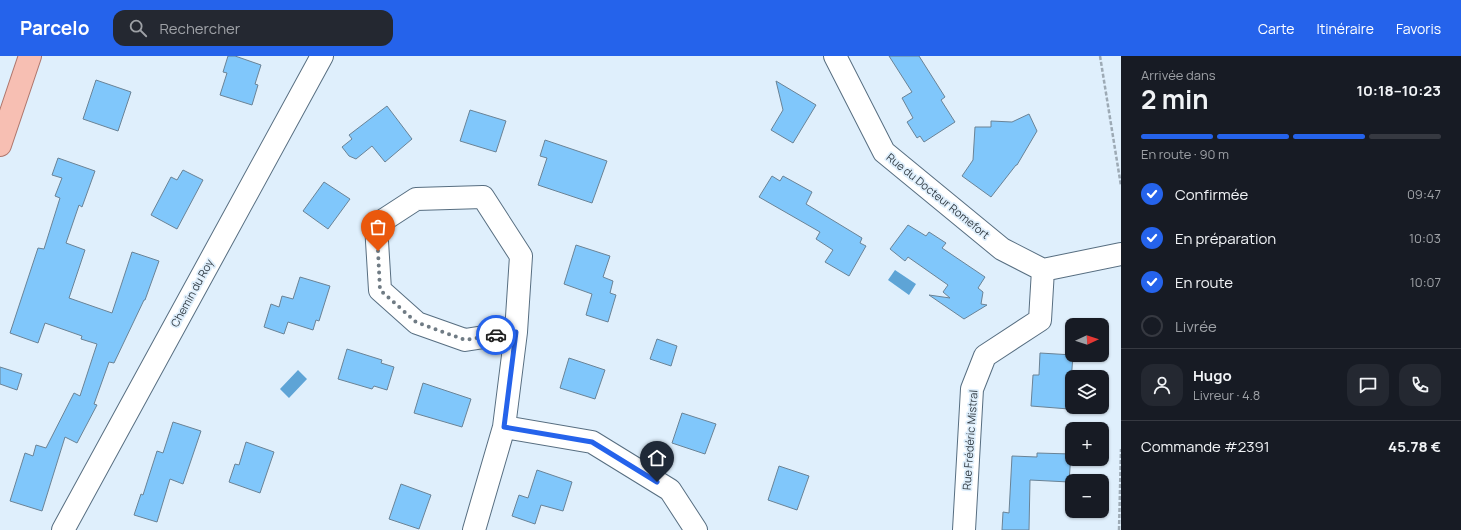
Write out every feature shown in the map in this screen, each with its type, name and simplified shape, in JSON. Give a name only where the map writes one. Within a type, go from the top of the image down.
[{"type":"main road","points":[[0,145],[30,56]]},
{"type":"street","name":"Chemin du Roy","points":[[63,530],[322,56]]},
{"type":"street","name":"Rue du Docteur Romefort","points":[[835,56],[884,152],[1002,249],[1043,270]]},
{"type":"street","points":[[474,530],[504,427],[516,332],[521,256],[483,198],[416,199],[376,225],[380,290],[416,322],[465,340],[516,332]]},
{"type":"street","points":[[1043,270],[1121,254]]},
{"type":"street","name":"Rue Frédéric Mistral","points":[[964,530],[972,389],[985,356],[1040,320],[1043,270]]},
{"type":"street","points":[[504,427],[592,442],[670,490],[696,530]]},
{"type":"path","points":[[1100,56],[1121,186]]},
{"type":"path","points":[[1119,530],[1121,449]]},
{"type":"water","points":[[895,270],[916,284],[909,295],[888,280]]},
{"type":"water","points":[[298,370],[307,379],[289,398],[280,389]]},
{"type":"building","points":[[228,56],[235,56],[261,65],[255,84],[258,85],[252,105],[220,95],[227,73],[223,72]]},
{"type":"building","points":[[889,56],[919,56],[945,97],[941,100],[955,122],[924,142],[920,136],[917,138],[907,122],[913,118],[902,98],[912,92]]},
{"type":"building","points":[[96,80],[131,92],[118,131],[83,119]]},
{"type":"building","points":[[776,81],[816,105],[793,143],[771,130],[783,110]]},
{"type":"building","points":[[387,106],[412,139],[385,162],[372,146],[356,159],[349,156],[342,147],[352,139],[349,135]]},
{"type":"building","points":[[470,110],[506,121],[496,152],[460,141]]},
{"type":"building","points":[[1029,114],[1037,131],[1017,165],[991,197],[962,176],[973,160],[975,127],[991,127],[991,121],[1012,122]]},
{"type":"building","points":[[545,140],[607,161],[592,203],[538,185],[547,158],[540,156]]},
{"type":"building","points":[[58,158],[95,171],[82,207],[79,205],[66,243],[85,250],[69,298],[112,313],[132,252],[159,261],[145,300],[114,363],[109,362],[94,404],[97,405],[77,443],[65,437],[42,511],[10,501],[25,453],[33,456],[36,445],[46,448],[74,393],[80,396],[97,344],[81,339],[82,336],[45,323],[38,343],[10,333],[38,248],[44,249],[60,198],[55,196],[62,178],[52,175]]},
{"type":"building","points":[[183,170],[203,180],[177,229],[151,215],[171,177],[177,180]]},
{"type":"building","points":[[772,176],[780,181],[783,176],[812,192],[806,204],[862,238],[860,243],[866,246],[849,276],[825,262],[833,250],[816,239],[820,232],[759,197]]},
{"type":"building","points":[[324,182],[350,199],[328,229],[303,211]]},
{"type":"building","points":[[908,225],[926,236],[929,232],[946,243],[942,248],[985,277],[978,288],[983,292],[981,304],[987,305],[964,319],[929,295],[950,298],[943,292],[948,285],[908,257],[905,261],[890,249]]},
{"type":"building","points":[[576,245],[610,256],[603,277],[613,281],[610,293],[616,295],[608,322],[586,315],[592,294],[564,284]]},
{"type":"building","points":[[300,277],[330,286],[319,321],[316,320],[313,330],[288,322],[284,334],[264,327],[271,304],[279,307],[282,296],[293,299]]},
{"type":"building","points":[[657,339],[677,346],[671,366],[650,359]]},
{"type":"building","points":[[347,349],[382,360],[381,363],[394,367],[387,390],[374,386],[372,389],[338,379]]},
{"type":"building","points":[[1040,353],[1065,355],[1065,362],[1072,362],[1072,370],[1065,370],[1065,409],[1031,406],[1033,375],[1039,375]]},
{"type":"building","points":[[569,358],[605,370],[595,399],[560,388]]},
{"type":"building","points":[[0,367],[22,374],[17,390],[0,384]]},
{"type":"building","points":[[423,383],[471,399],[462,427],[414,413]]},
{"type":"building","points":[[682,413],[716,424],[705,454],[672,443]]},
{"type":"building","points":[[173,422],[201,431],[183,484],[170,479],[157,522],[134,515],[141,494],[143,495],[157,451],[163,453]]},
{"type":"building","points":[[246,442],[274,452],[260,493],[229,482],[235,464],[239,465]]},
{"type":"building","points":[[1037,453],[1065,454],[1065,466],[1070,466],[1070,474],[1065,474],[1065,482],[1030,480],[1029,530],[1002,530],[1003,512],[1009,513],[1012,456],[1037,457]]},
{"type":"building","points":[[779,466],[809,476],[797,510],[768,500]]},
{"type":"building","points":[[537,470],[572,482],[563,511],[541,505],[535,524],[512,516],[519,495],[528,498]]},
{"type":"building","points":[[401,484],[431,495],[419,529],[389,519]]},
{"type":"way so far","points":[[378,251],[380,290],[416,322],[465,340],[496,335]]},
{"type":"route","points":[[496,335],[516,332],[504,427],[592,442],[657,482]]}]
